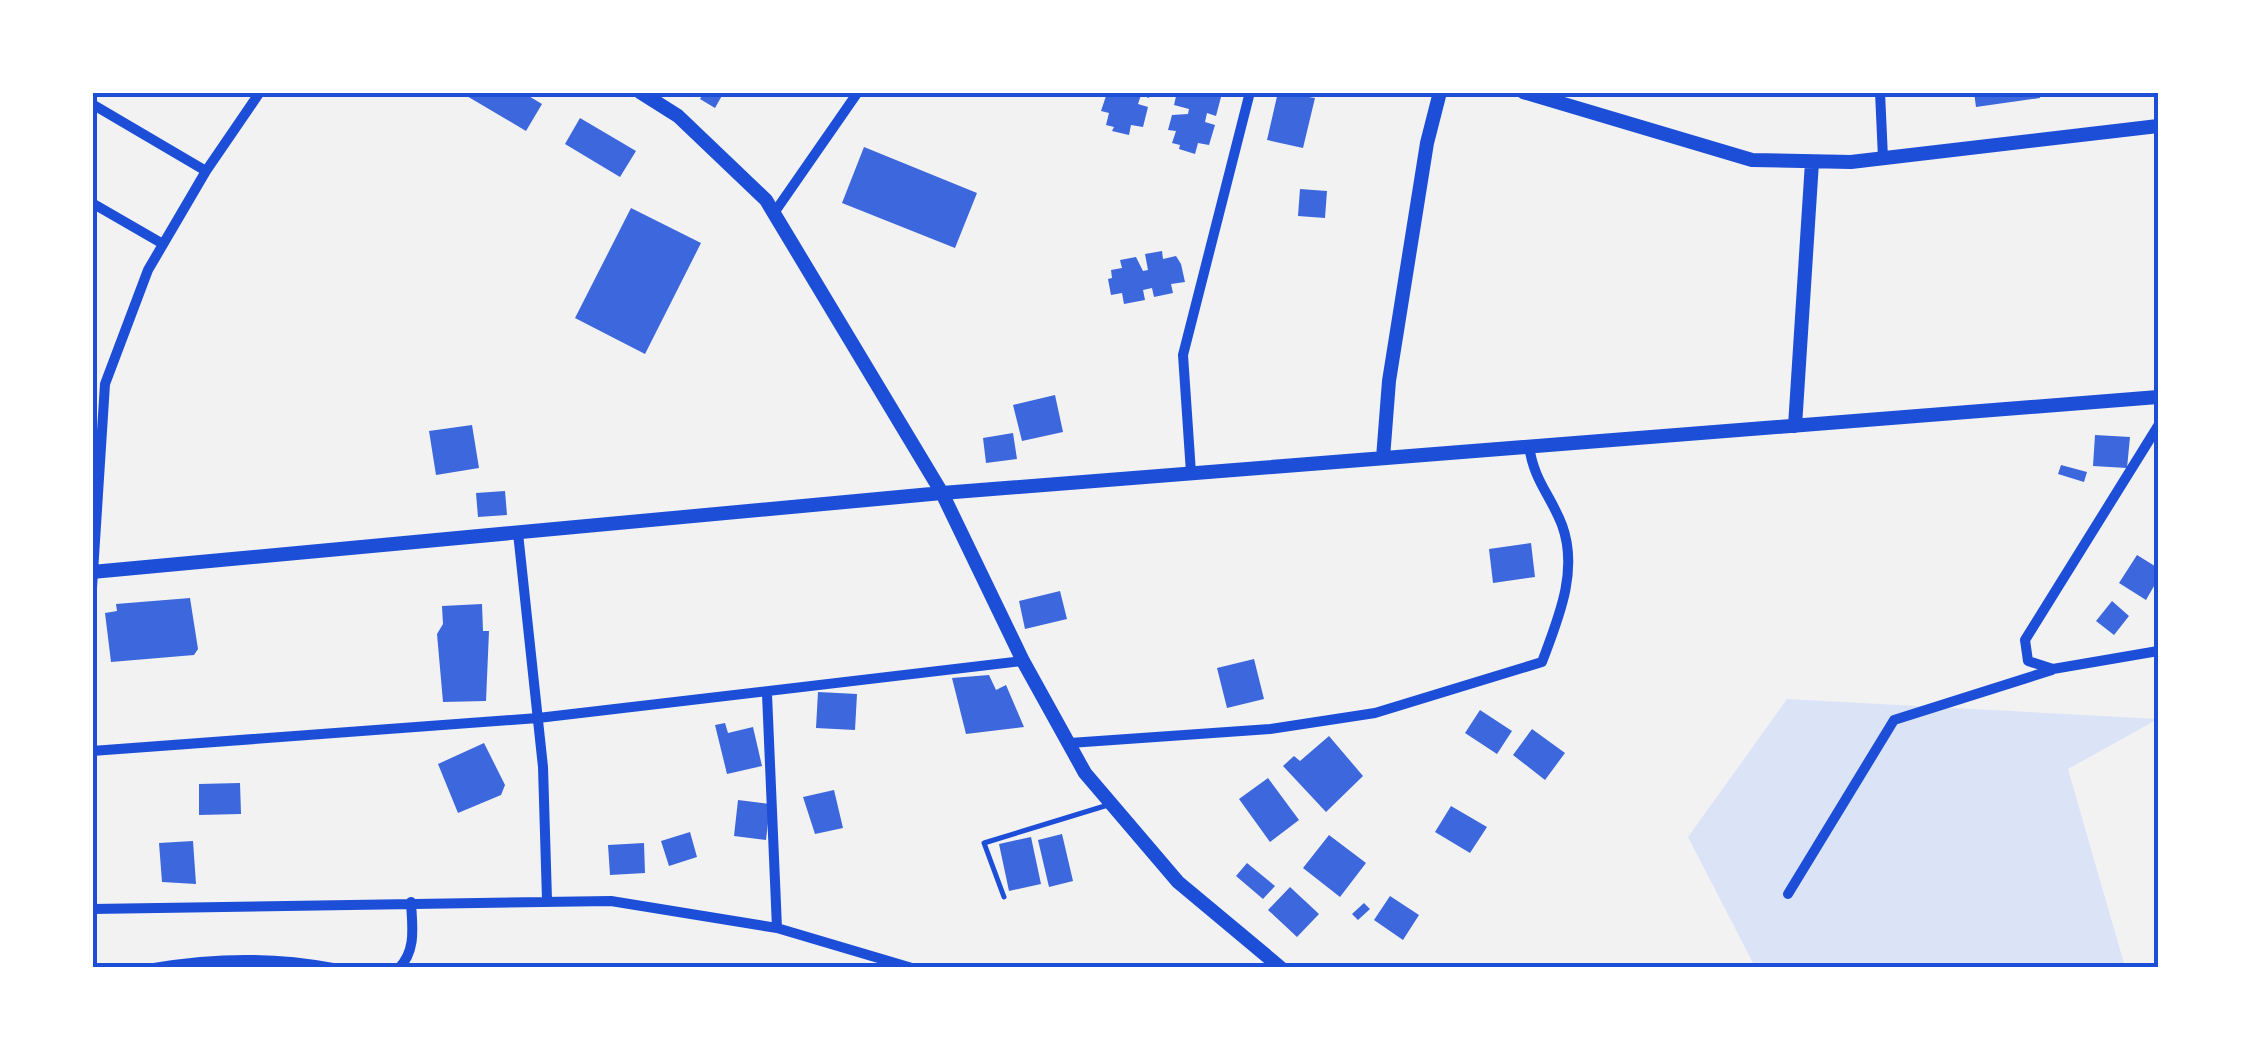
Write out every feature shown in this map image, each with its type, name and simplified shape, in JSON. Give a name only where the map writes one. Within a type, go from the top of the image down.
[{"type":"street","points":[[92,588],[105,384],[148,270],[206,171],[260,92]]},
{"type":"street","points":[[640,92],[678,116],[774,213],[942,493],[1023,661],[1085,773],[1178,882],[1280,968]]},
{"type":"street","points":[[774,213],[858,92]]},
{"type":"street","points":[[1191,473],[1183,355],[1250,92]]},
{"type":"street","points":[[1383,458],[1388,381],[1427,142],[1440,92]]},
{"type":"street","points":[[1523,92],[1752,160],[1883,158],[2155,123]]},
{"type":"street","points":[[1880,92],[1883,158]]},
{"type":"street","points":[[92,104],[206,171]]},
{"type":"street","points":[[1795,426],[1812,162]]},
{"type":"street","points":[[92,203],[164,244]]},
{"type":"street","points":[[93,572],[942,493],[2158,397]]},
{"type":"street","points":[[2013,684],[2028,661],[2025,640],[2158,426]]},
{"type":"street","points":[[1070,743],[1270,729],[1376,713],[1542,662],[1566,594],[1569,552],[1562,524],[1533,476],[1529,446]]},
{"type":"street","points":[[518,533],[538,718],[547,900]]},
{"type":"street","points":[[1788,894],[1894,720],[2053,669],[2158,651]]},
{"type":"street","points":[[92,751],[538,718],[1023,661]]},
{"type":"street","points":[[2028,661],[2053,669]]},
{"type":"street","points":[[767,694],[777,928]]},
{"type":"street","points":[[92,909],[611,901],[777,928],[912,968]]},
{"type":"street","points":[[399,968],[408,959],[412,940],[411,902]]},
{"type":"street","points":[[154,968],[200,960],[334,968]]},
{"type":"lane","points":[[1004,897],[984,843],[1111,804]]},
{"type":"shaded area","points":[[1787,699],[2158,719],[2068,769],[2125,967],[1755,967],[1688,837]]},
{"type":"building","points":[[460,92],[522,92],[542,104],[526,131]]},
{"type":"building","points":[[704,92],[724,92],[715,108],[700,99]]},
{"type":"building","points":[[1151,92],[1149,98],[1141,95],[1138,104],[1148,107],[1143,127],[1131,125],[1129,135],[1112,131],[1114,127],[1106,125],[1109,113],[1101,111],[1106,96]]},
{"type":"building","points":[[1177,92],[1213,92],[1221,97],[1216,116],[1207,113],[1205,122],[1215,125],[1209,145],[1198,143],[1195,154],[1172,143],[1176,131],[1168,130],[1172,115],[1188,114],[1189,109],[1174,105]]},
{"type":"building","points":[[1278,92],[1315,98],[1303,148],[1267,140]]},
{"type":"building","points":[[1974,92],[2039,92],[2040,98],[1976,107]]},
{"type":"building","points":[[580,118],[636,151],[620,177],[565,144]]},
{"type":"building","points":[[864,147],[977,193],[955,248],[842,203]]},
{"type":"building","points":[[1300,189],[1327,191],[1325,218],[1298,216]]},
{"type":"building","points":[[631,208],[701,243],[645,354],[575,318]]},
{"type":"building","points":[[1162,251],[1163,259],[1176,256],[1181,264],[1185,282],[1171,284],[1173,293],[1154,297],[1152,288],[1143,290],[1145,300],[1124,304],[1122,293],[1111,295],[1108,279],[1112,278],[1111,270],[1122,268],[1120,260],[1136,257],[1143,271],[1148,270],[1145,254]]},
{"type":"building","points":[[1055,395],[1063,432],[1022,441],[1013,405]]},
{"type":"building","points":[[472,425],[479,468],[436,475],[429,431]]},
{"type":"building","points":[[1013,433],[1017,459],[986,463],[983,438]]},
{"type":"building","points":[[2095,435],[2130,437],[2127,468],[2093,466]]},
{"type":"building","points":[[2061,465],[2087,472],[2084,482],[2058,474]]},
{"type":"building","points":[[505,491],[507,515],[478,517],[476,493]]},
{"type":"building","points":[[1531,543],[1535,577],[1493,583],[1489,549]]},
{"type":"building","points":[[2137,555],[2158,568],[2158,579],[2146,600],[2119,583]]},
{"type":"building","points":[[1060,591],[1067,619],[1025,629],[1019,601]]},
{"type":"building","points":[[190,598],[198,649],[194,655],[111,662],[105,613],[117,611],[116,604]]},
{"type":"building","points":[[2112,601],[2129,616],[2114,635],[2096,621]]},
{"type":"building","points":[[482,604],[483,631],[489,631],[486,701],[443,702],[437,634],[443,624],[442,606]]},
{"type":"building","points":[[1254,659],[1264,699],[1227,708],[1217,668]]},
{"type":"building","points":[[989,675],[996,690],[1006,685],[1024,727],[966,734],[952,678]]},
{"type":"building","points":[[818,692],[857,694],[855,730],[816,728]]},
{"type":"building","points":[[1480,710],[1512,731],[1497,754],[1465,733]]},
{"type":"building","points":[[725,723],[728,733],[753,727],[762,766],[727,774],[715,725]]},
{"type":"building","points":[[1532,729],[1565,753],[1545,780],[1513,755]]},
{"type":"building","points":[[1329,736],[1363,776],[1326,812],[1283,766],[1294,756],[1300,761]]},
{"type":"building","points":[[484,743],[505,785],[501,795],[458,813],[438,764]]},
{"type":"building","points":[[1268,778],[1299,820],[1270,842],[1239,799]]},
{"type":"building","points":[[240,783],[241,814],[199,815],[199,784]]},
{"type":"building","points":[[834,790],[843,828],[815,834],[803,797]]},
{"type":"building","points":[[738,800],[770,804],[766,840],[734,836]]},
{"type":"building","points":[[1451,806],[1487,827],[1470,853],[1435,832]]},
{"type":"building","points":[[690,832],[697,857],[669,866],[661,841]]},
{"type":"building","points":[[1062,834],[1073,881],[1049,887],[1038,840]]},
{"type":"building","points":[[1329,835],[1366,863],[1340,897],[1303,868]]},
{"type":"building","points":[[1031,837],[1041,884],[1009,891],[999,844]]},
{"type":"building","points":[[193,841],[196,884],[162,882],[159,843]]},
{"type":"building","points":[[644,843],[645,873],[610,875],[608,845]]},
{"type":"building","points":[[1247,863],[1275,886],[1263,899],[1236,876]]},
{"type":"building","points":[[1290,887],[1319,914],[1297,937],[1268,910]]},
{"type":"building","points":[[1390,896],[1419,915],[1403,940],[1374,920]]},
{"type":"building","points":[[1364,903],[1370,909],[1358,920],[1352,914]]}]
